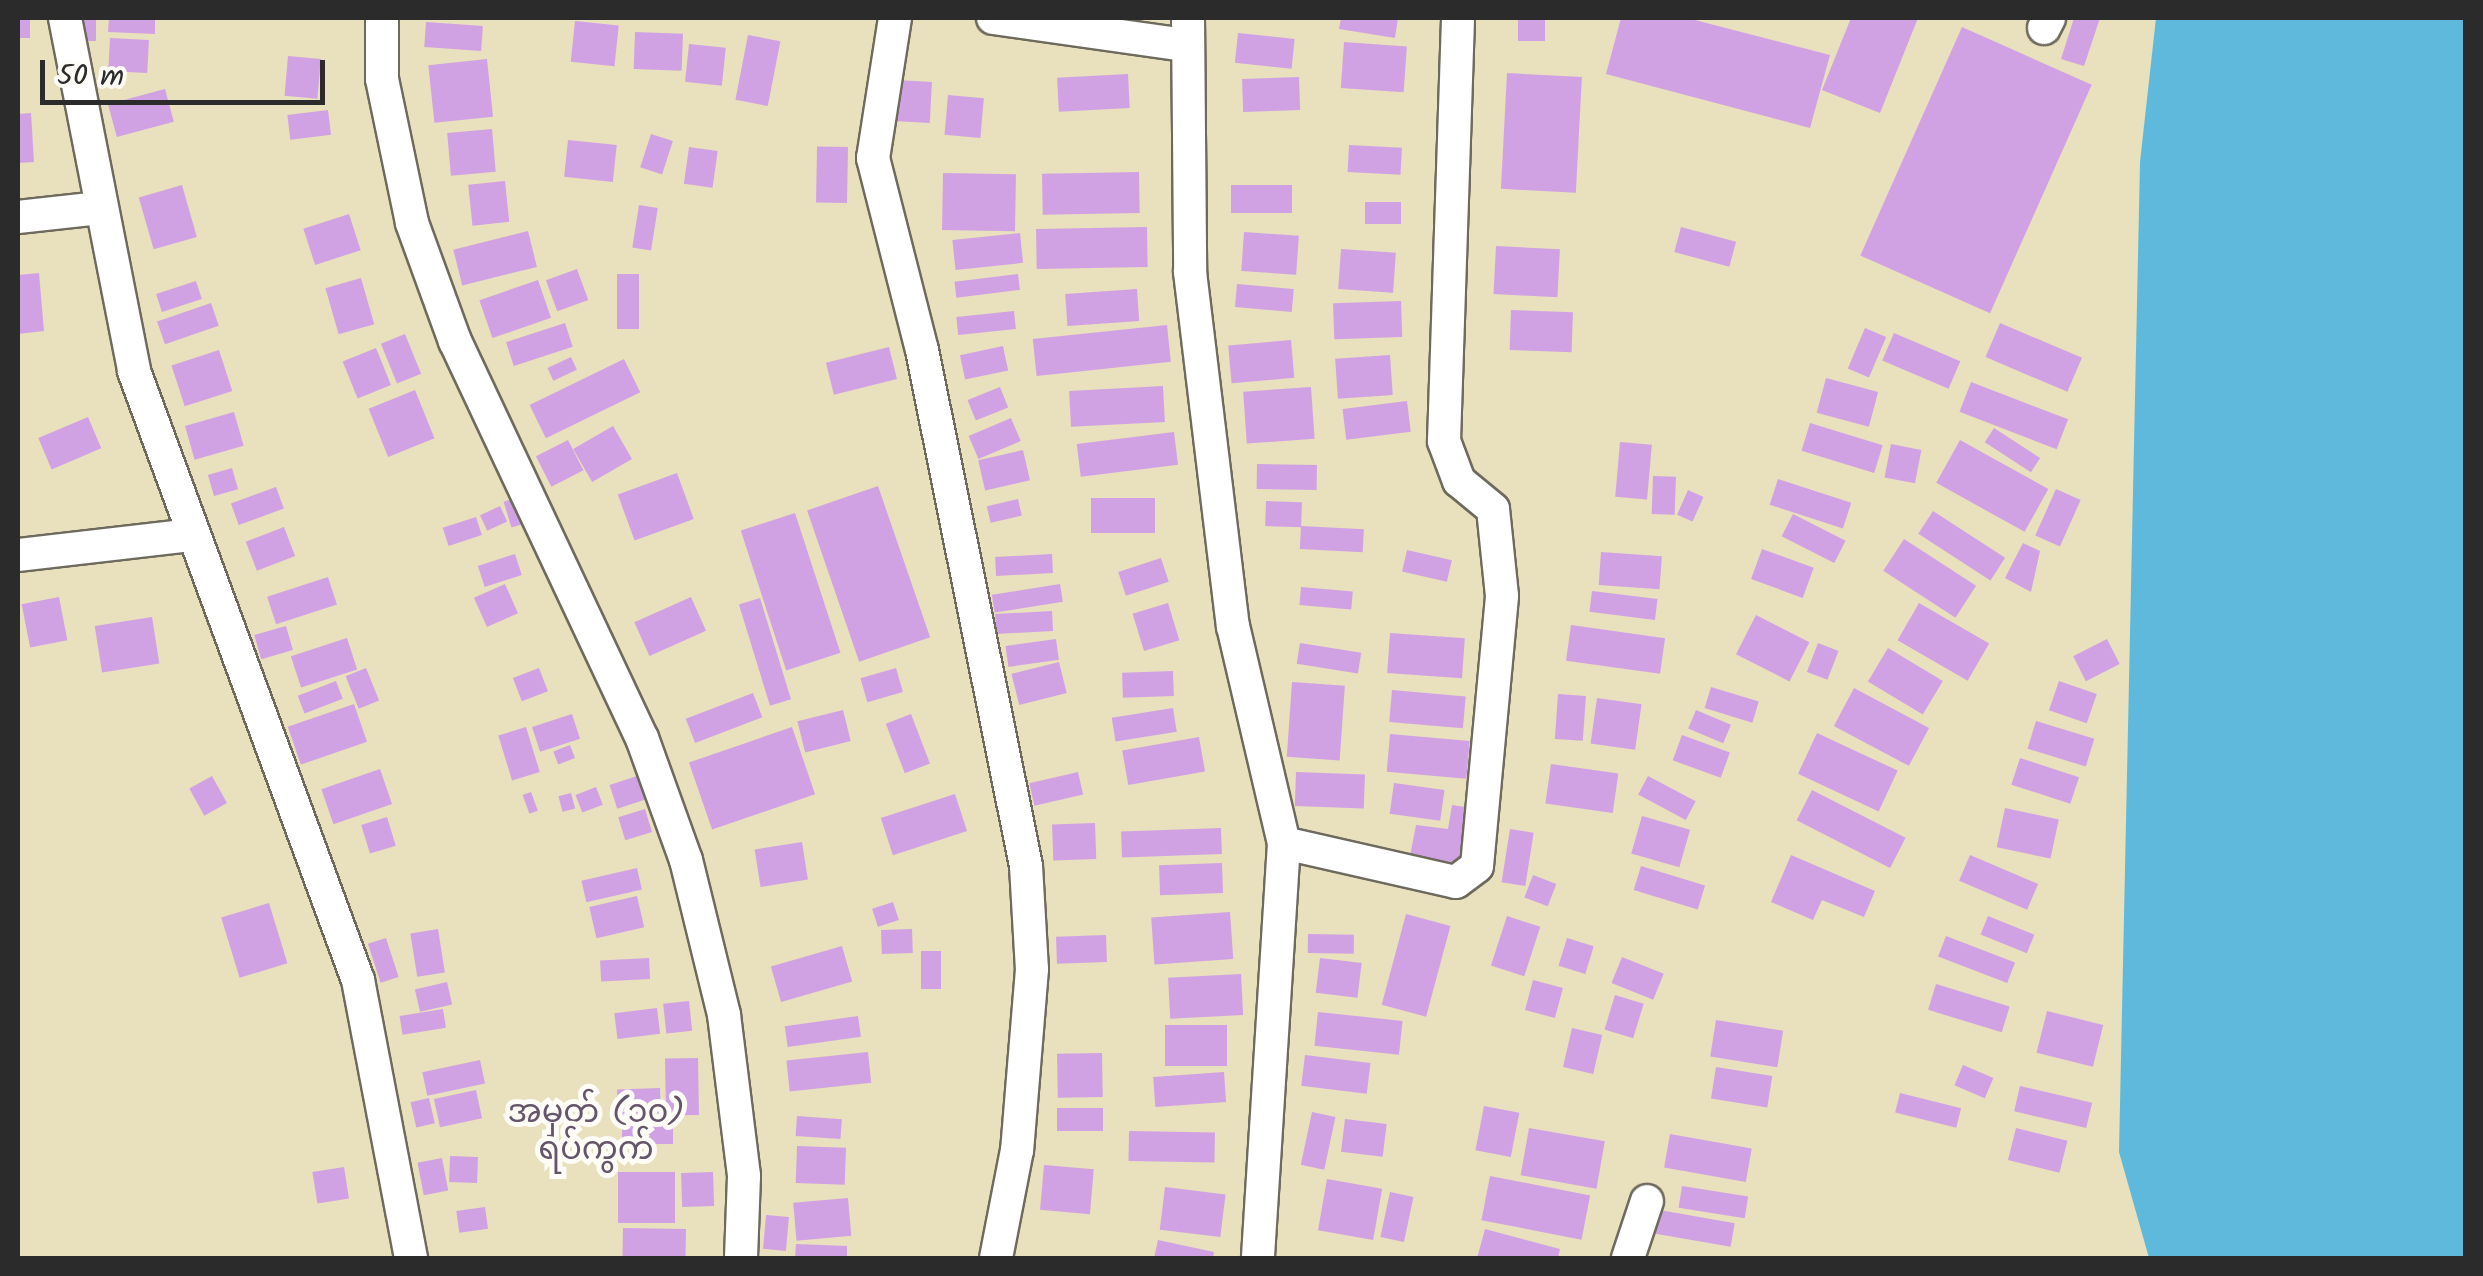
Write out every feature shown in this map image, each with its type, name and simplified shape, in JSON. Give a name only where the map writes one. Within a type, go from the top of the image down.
[{"type":"street","points":[[65,18],[134,371],[358,980],[411,1258]]},
{"type":"street","points":[[382,18],[382,78],[424,257],[642,738],[686,860],[724,1015],[744,1176],[741,1258]]},
{"type":"street","points":[[895,18],[873,158],[922,350],[1026,866],[1032,969],[996,1258]]},
{"type":"street","points":[[993,18],[1186,31],[1190,272],[1231,606],[1284,843],[1258,1258]]},
{"type":"street","points":[[1284,843],[1456,882],[1478,866],[1502,596],[1493,509],[1459,481],[1444,441],[1458,18]]},
{"type":"street","points":[[18,217],[100,208]]},
{"type":"street","points":[[18,555],[192,535]]},
{"type":"street","points":[[1628,1258],[1646,1201]]},
{"type":"water","points":[[2156,18],[2465,18],[2465,1258],[2149,1258],[2119,1152],[2140,162]]},
{"type":"building","points":[[18,18],[30,18],[30,38],[18,38]]},
{"type":"building","points":[[78,18],[96,18],[96,41],[78,41]]},
{"type":"building","points":[[109,18],[155,18],[155,34],[108,32]]},
{"type":"building","points":[[1341,18],[1398,18],[1395,38],[1339,29]]},
{"type":"building","points":[[1518,18],[1545,18],[1545,41],[1518,41]]},
{"type":"building","points":[[1621,18],[1687,18],[1830,55],[1810,128],[1606,74]]},
{"type":"building","points":[[1851,18],[1918,18],[1880,113],[1822,90]]},
{"type":"building","points":[[2074,18],[2100,18],[2084,66],[2061,59]]},
{"type":"building","points":[[575,21],[619,26],[614,66],[571,62]]},
{"type":"building","points":[[426,22],[483,26],[481,51],[424,47]]},
{"type":"building","points":[[1962,27],[2092,85],[1990,313],[1860,255]]},
{"type":"building","points":[[635,32],[683,34],[682,71],[634,69]]},
{"type":"building","points":[[1238,33],[1295,39],[1292,69],[1235,63]]},
{"type":"building","points":[[748,35],[780,41],[768,106],[735,100]]},
{"type":"building","points":[[110,38],[149,40],[147,73],[108,71]]},
{"type":"building","points":[[1344,42],[1407,46],[1404,92],[1341,88]]},
{"type":"building","points":[[689,44],[726,48],[722,86],[685,82]]},
{"type":"building","points":[[288,56],[321,59],[317,99],[285,96]]},
{"type":"building","points":[[487,59],[493,117],[434,123],[428,65]]},
{"type":"building","points":[[1507,73],[1582,77],[1576,193],[1501,189]]},
{"type":"building","points":[[1128,74],[1130,108],[1059,112],[1057,78]]},
{"type":"building","points":[[1299,77],[1300,110],[1243,112],[1242,79]]},
{"type":"building","points":[[895,80],[932,82],[930,123],[893,121]]},
{"type":"building","points":[[165,89],[174,122],[117,137],[108,104]]},
{"type":"building","points":[[948,95],[984,98],[980,138],[945,135]]},
{"type":"building","points":[[328,110],[331,135],[290,140],[287,115]]},
{"type":"building","points":[[31,113],[34,162],[18,163],[18,114]]},
{"type":"building","points":[[492,129],[496,172],[451,176],[447,133]]},
{"type":"building","points":[[651,134],[673,141],[662,174],[640,167]]},
{"type":"building","points":[[568,140],[617,145],[613,182],[564,177]]},
{"type":"building","points":[[1349,145],[1402,148],[1401,175],[1348,172]]},
{"type":"building","points":[[817,146],[848,147],[847,203],[816,202]]},
{"type":"building","points":[[689,147],[718,151],[713,188],[684,184]]},
{"type":"building","points":[[1139,172],[1140,213],[1043,215],[1042,174]]},
{"type":"building","points":[[943,173],[1016,174],[1015,231],[942,230]]},
{"type":"building","points":[[505,181],[509,222],[472,226],[468,185]]},
{"type":"building","points":[[182,185],[197,237],[154,249],[139,197]]},
{"type":"building","points":[[1231,185],[1292,185],[1292,213],[1231,213]]},
{"type":"building","points":[[1365,202],[1401,202],[1401,224],[1365,224]]},
{"type":"building","points":[[639,205],[658,208],[651,250],[632,247]]},
{"type":"building","points":[[349,214],[361,250],[315,265],[303,229]]},
{"type":"building","points":[[1147,227],[1148,267],[1037,269],[1036,229]]},
{"type":"building","points":[[1681,227],[1736,242],[1729,267],[1674,252]]},
{"type":"building","points":[[528,231],[537,267],[462,286],[453,250]]},
{"type":"building","points":[[1244,232],[1299,236],[1296,275],[1241,271]]},
{"type":"building","points":[[1020,233],[1023,263],[956,270],[952,240]]},
{"type":"building","points":[[1496,246],[1560,249],[1557,297],[1493,294]]},
{"type":"building","points":[[1341,249],[1396,253],[1393,293],[1338,289]]},
{"type":"building","points":[[577,269],[588,300],[557,311],[546,280]]},
{"type":"building","points":[[39,273],[44,331],[18,334],[18,275]]},
{"type":"building","points":[[617,274],[639,274],[639,329],[617,329]]},
{"type":"building","points":[[1018,274],[1020,290],[956,298],[954,282]]},
{"type":"building","points":[[361,278],[374,324],[339,334],[325,288]]},
{"type":"building","points":[[538,280],[551,318],[492,338],[479,300]]},
{"type":"building","points":[[196,281],[202,299],[162,312],[156,294]]},
{"type":"building","points":[[1237,284],[1294,289],[1292,312],[1235,307]]},
{"type":"building","points":[[1137,289],[1139,321],[1067,326],[1065,294]]},
{"type":"building","points":[[1401,301],[1402,337],[1334,339],[1333,303]]},
{"type":"building","points":[[211,303],[219,326],[165,344],[157,322]]},
{"type":"building","points":[[1511,310],[1573,312],[1572,352],[1510,350]]},
{"type":"building","points":[[1014,311],[1016,329],[958,335],[956,317]]},
{"type":"building","points":[[565,323],[573,347],[514,366],[506,342]]},
{"type":"building","points":[[2000,323],[2082,358],[2067,392],[1986,357]]},
{"type":"building","points":[[1167,325],[1171,362],[1037,376],[1033,339]]},
{"type":"building","points":[[1865,328],[1886,337],[1869,377],[1848,369]]},
{"type":"building","points":[[1894,333],[1960,361],[1949,389],[1882,361]]},
{"type":"building","points":[[405,334],[421,374],[397,384],[381,344]]},
{"type":"building","points":[[1291,340],[1294,378],[1232,383],[1228,345]]},
{"type":"building","points":[[1003,346],[1008,370],[965,380],[960,355]]},
{"type":"building","points":[[889,347],[897,379],[834,395],[826,363]]},
{"type":"building","points":[[376,348],[391,385],[358,399],[343,361]]},
{"type":"building","points":[[219,350],[232,391],[185,406],[171,365]]},
{"type":"building","points":[[1390,355],[1393,395],[1338,399],[1335,359]]},
{"type":"building","points":[[571,357],[577,370],[553,381],[547,368]]},
{"type":"building","points":[[624,359],[640,392],[546,438],[530,405]]},
{"type":"building","points":[[1826,378],[1878,392],[1869,427],[1817,413]]},
{"type":"building","points":[[1971,382],[2068,419],[2057,449],[1960,412]]},
{"type":"building","points":[[1163,386],[1165,422],[1071,427],[1069,391]]},
{"type":"building","points":[[1000,387],[1008,407],[976,421],[968,400]]},
{"type":"building","points":[[1311,387],[1315,439],[1247,444],[1243,392]]},
{"type":"building","points":[[415,390],[434,438],[388,457],[369,409]]},
{"type":"building","points":[[1407,401],[1411,432],[1346,440],[1342,409]]},
{"type":"building","points":[[234,412],[244,446],[195,460],[185,426]]},
{"type":"building","points":[[88,417],[101,448],[52,469],[38,438]]},
{"type":"building","points":[[1011,418],[1021,441],[978,459],[969,436]]},
{"type":"building","points":[[1810,423],[1883,445],[1874,473],[1802,451]]},
{"type":"building","points":[[613,426],[632,459],[592,482],[573,449]]},
{"type":"building","points":[[1994,428],[2040,458],[2031,472],[1985,442]]},
{"type":"building","points":[[1174,432],[1178,465],[1081,477],[1077,444]]},
{"type":"building","points":[[568,440],[583,470],[551,487],[536,456]]},
{"type":"building","points":[[1960,440],[2048,489],[2025,532],[1936,483]]},
{"type":"building","points":[[1620,442],[1652,445],[1647,500],[1615,497]]},
{"type":"building","points":[[1891,444],[1921,450],[1915,483],[1885,477]]},
{"type":"building","points":[[1023,450],[1030,480],[985,491],[978,460]]},
{"type":"building","points":[[1257,464],[1317,465],[1317,490],[1257,489]]},
{"type":"building","points":[[232,468],[238,489],[214,496],[208,475]]},
{"type":"building","points":[[677,473],[694,519],[635,541],[618,495]]},
{"type":"building","points":[[1653,476],[1676,477],[1675,515],[1652,514]]},
{"type":"building","points":[[1778,479],[1851,503],[1843,528],[1770,505]]},
{"type":"building","points":[[878,486],[930,637],[859,662],[807,510]]},
{"type":"building","points":[[276,487],[284,509],[239,525],[231,503]]},
{"type":"building","points":[[2056,489],[2081,500],[2060,547],[2035,536]]},
{"type":"building","points":[[1688,490],[1704,497],[1693,522],[1677,515]]},
{"type":"building","points":[[516,498],[524,524],[511,528],[504,502]]},
{"type":"building","points":[[1091,498],[1155,498],[1155,533],[1091,533]]},
{"type":"building","points":[[1018,499],[1022,516],[991,523],[987,506]]},
{"type":"building","points":[[1266,501],[1302,502],[1301,527],[1265,526]]},
{"type":"building","points":[[500,506],[507,521],[487,531],[480,515]]},
{"type":"building","points":[[1933,511],[2005,558],[1990,580],[1918,534]]},
{"type":"building","points":[[795,513],[840,653],[786,670],[741,531]]},
{"type":"building","points":[[1793,514],[1846,541],[1834,563],[1782,536]]},
{"type":"building","points":[[476,517],[482,535],[449,546],[443,528]]},
{"type":"building","points":[[1301,526],[1364,529],[1363,552],[1300,549]]},
{"type":"building","points":[[284,527],[295,556],[257,571],[246,542]]},
{"type":"building","points":[[1904,539],[1976,586],[1955,618],[1883,571]]},
{"type":"building","points":[[2023,543],[2040,551],[2031,592],[2005,578]]},
{"type":"building","points":[[1762,549],[1814,568],[1803,598],[1751,579]]},
{"type":"building","points":[[1407,550],[1452,560],[1447,582],[1402,571]]},
{"type":"building","points":[[1601,552],[1662,556],[1660,589],[1599,585]]},
{"type":"building","points":[[515,554],[522,575],[485,587],[478,566]]},
{"type":"building","points":[[1052,554],[1053,573],[996,576],[995,557]]},
{"type":"building","points":[[1161,558],[1169,582],[1126,596],[1118,572]]},
{"type":"building","points":[[328,577],[337,605],[276,624],[267,597]]},
{"type":"building","points":[[505,584],[518,613],[487,627],[474,598]]},
{"type":"building","points":[[1060,584],[1063,602],[995,613],[992,595]]},
{"type":"building","points":[[1301,587],[1353,592],[1351,609],[1299,605]]},
{"type":"building","points":[[1592,591],[1658,599],[1655,620],[1589,612]]},
{"type":"building","points":[[59,597],[67,640],[30,647],[22,604]]},
{"type":"building","points":[[691,597],[706,631],[649,656],[634,622]]},
{"type":"building","points":[[760,598],[791,699],[770,706],[739,604]]},
{"type":"building","points":[[1168,603],[1179,640],[1144,651],[1133,614]]},
{"type":"building","points":[[1919,603],[1989,643],[1968,681],[1898,640]]},
{"type":"building","points":[[1052,611],[1053,631],[996,634],[995,614]]},
{"type":"building","points":[[1756,615],[1809,642],[1789,681],[1736,654]]},
{"type":"building","points":[[152,617],[159,663],[102,672],[95,626]]},
{"type":"building","points":[[1571,625],[1665,638],[1660,674],[1566,661]]},
{"type":"building","points":[[286,626],[293,650],[261,659],[254,635]]},
{"type":"building","points":[[1390,633],[1465,638],[1462,678],[1387,673]]},
{"type":"building","points":[[347,638],[357,669],[301,688],[291,656]]},
{"type":"building","points":[[1056,639],[1059,660],[1008,667],[1005,646]]},
{"type":"building","points":[[2107,639],[2120,664],[2086,681],[2073,656]]},
{"type":"building","points":[[1300,643],[1361,653],[1358,673],[1297,664]]},
{"type":"building","points":[[1818,643],[1839,651],[1827,680],[1807,672]]},
{"type":"building","points":[[1888,648],[1943,681],[1923,714],[1868,681]]},
{"type":"building","points":[[1059,662],[1067,693],[1019,705],[1011,674]]},
{"type":"building","points":[[366,668],[379,700],[359,709],[346,676]]},
{"type":"building","points":[[539,668],[548,691],[522,701],[513,678]]},
{"type":"building","points":[[896,668],[903,692],[867,702],[860,678]]},
{"type":"building","points":[[1173,671],[1174,696],[1123,698],[1122,673]]},
{"type":"building","points":[[336,681],[343,699],[305,713],[298,696]]},
{"type":"building","points":[[2059,681],[2097,694],[2087,723],[2049,710]]},
{"type":"building","points":[[1292,682],[1345,686],[1340,761],[1287,757]]},
{"type":"building","points":[[1711,687],[1759,702],[1752,723],[1705,708]]},
{"type":"building","points":[[1854,688],[1929,728],[1909,766],[1834,726]]},
{"type":"building","points":[[1392,690],[1466,696],[1463,728],[1389,722]]},
{"type":"building","points":[[753,693],[762,717],[695,743],[686,719]]},
{"type":"building","points":[[1558,694],[1586,696],[1583,741],[1555,739]]},
{"type":"building","points":[[1597,698],[1642,704],[1635,750],[1591,744]]},
{"type":"building","points":[[354,704],[367,742],[301,765],[288,727]]},
{"type":"building","points":[[1173,708],[1177,732],[1116,741],[1112,718]]},
{"type":"building","points":[[843,710],[851,741],[805,752],[797,721]]},
{"type":"building","points":[[1696,710],[1731,725],[1723,743],[1688,728]]},
{"type":"building","points":[[572,714],[580,739],[540,752],[532,727]]},
{"type":"building","points":[[911,714],[930,763],[905,773],[886,724]]},
{"type":"building","points":[[2036,721],[2094,739],[2086,767],[2028,749]]},
{"type":"building","points":[[526,727],[540,772],[512,780],[498,735]]},
{"type":"building","points":[[792,727],[815,794],[712,830],[689,762]]},
{"type":"building","points":[[1817,733],[1898,771],[1879,811],[1798,774]]},
{"type":"building","points":[[1390,734],[1470,741],[1466,779],[1387,772]]},
{"type":"building","points":[[1682,735],[1730,752],[1721,778],[1673,760]]},
{"type":"building","points":[[1199,737],[1205,771],[1128,785],[1122,751]]},
{"type":"building","points":[[570,745],[575,758],[558,765],[553,751]]},
{"type":"building","points":[[2020,758],[2079,777],[2070,804],[2011,785]]},
{"type":"building","points":[[1551,764],[1618,773],[1613,813],[1545,804]]},
{"type":"building","points":[[380,769],[392,804],[333,824],[321,789]]},
{"type":"building","points":[[1078,772],[1083,794],[1034,806],[1029,783]]},
{"type":"building","points":[[1296,772],[1365,774],[1364,808],[1295,806]]},
{"type":"building","points":[[640,775],[648,799],[617,809],[610,785]]},
{"type":"building","points":[[212,776],[227,803],[204,816],[189,789]]},
{"type":"building","points":[[1648,776],[1696,801],[1686,820],[1638,795]]},
{"type":"building","points":[[1394,783],[1445,790],[1440,821],[1390,814]]},
{"type":"building","points":[[596,787],[603,805],[582,813],[575,795]]},
{"type":"building","points":[[1812,790],[1906,838],[1890,868],[1797,820]]},
{"type":"building","points":[[531,792],[538,811],[529,814],[523,795]]},
{"type":"building","points":[[571,793],[575,808],[563,812],[558,796]]},
{"type":"building","points":[[955,794],[967,831],[893,855],[881,818]]},
{"type":"building","points":[[1452,805],[1472,808],[1463,864],[1410,856],[1416,825],[1448,829]]},
{"type":"building","points":[[2005,808],[2059,819],[2050,859],[1997,847]]},
{"type":"building","points":[[645,809],[652,832],[625,840],[618,817]]},
{"type":"building","points":[[1642,816],[1690,830],[1679,867],[1631,853]]},
{"type":"building","points":[[387,817],[396,846],[370,854],[361,825]]},
{"type":"building","points":[[1095,823],[1096,859],[1053,860],[1052,825]]},
{"type":"building","points":[[1221,828],[1222,854],[1122,857],[1121,831]]},
{"type":"building","points":[[1510,829],[1534,833],[1525,886],[1502,882]]},
{"type":"building","points":[[802,842],[808,880],[761,887],[755,850]]},
{"type":"building","points":[[1791,855],[1875,891],[1864,917],[1822,900],[1813,920],[1771,902]]},
{"type":"building","points":[[1970,855],[2038,884],[2027,910],[1959,881]]},
{"type":"building","points":[[1222,863],[1223,893],[1160,895],[1159,865]]},
{"type":"building","points":[[1641,866],[1705,886],[1698,909],[1634,890]]},
{"type":"building","points":[[637,868],[642,889],[586,902],[581,881]]},
{"type":"building","points":[[1533,875],[1556,884],[1548,906],[1524,897]]},
{"type":"building","points":[[637,896],[644,927],[596,938],[589,907]]},
{"type":"building","points":[[893,902],[899,920],[878,927],[872,909]]},
{"type":"building","points":[[269,903],[287,963],[240,978],[221,918]]},
{"type":"building","points":[[1230,912],[1233,959],[1154,964],[1151,918]]},
{"type":"building","points":[[1406,914],[1450,926],[1426,1017],[1382,1005]]},
{"type":"building","points":[[1507,916],[1540,927],[1524,976],[1491,965]]},
{"type":"building","points":[[1988,916],[2034,935],[2027,953],[1981,935]]},
{"type":"building","points":[[438,929],[445,972],[417,977],[410,933]]},
{"type":"building","points":[[912,929],[913,953],[882,954],[881,930]]},
{"type":"building","points":[[1308,934],[1354,935],[1354,954],[1308,953]]},
{"type":"building","points":[[1106,935],[1107,962],[1057,964],[1056,937]]},
{"type":"building","points":[[1946,936],[2015,963],[2007,983],[1938,957]]},
{"type":"building","points":[[386,938],[399,977],[381,983],[368,944]]},
{"type":"building","points":[[1567,938],[1594,946],[1585,974],[1559,966]]},
{"type":"building","points":[[842,946],[852,982],[781,1002],[771,966]]},
{"type":"building","points":[[921,951],[941,951],[941,989],[921,989]]},
{"type":"building","points":[[1622,957],[1664,974],[1653,1000],[1612,983]]},
{"type":"building","points":[[649,958],[650,979],[601,982],[600,961]]},
{"type":"building","points":[[1320,958],[1362,963],[1357,998],[1316,993]]},
{"type":"building","points":[[1241,974],[1243,1015],[1170,1019],[1168,978]]},
{"type":"building","points":[[1533,980],[1563,988],[1555,1018],[1525,1010]]},
{"type":"building","points":[[447,982],[452,1004],[420,1012],[415,989]]},
{"type":"building","points":[[1936,984],[2010,1007],[2002,1032],[1928,1010]]},
{"type":"building","points":[[1615,995],[1644,1004],[1633,1038],[1604,1029]]},
{"type":"building","points":[[689,1001],[692,1031],[666,1034],[663,1004]]},
{"type":"building","points":[[657,1008],[660,1034],[617,1039],[614,1013]]},
{"type":"building","points":[[443,1009],[446,1028],[403,1035],[400,1016]]},
{"type":"building","points":[[2047,1011],[2103,1025],[2093,1067],[2037,1053]]},
{"type":"building","points":[[1318,1012],[1403,1021],[1399,1055],[1314,1046]]},
{"type":"building","points":[[858,1016],[861,1037],[788,1047],[785,1026]]},
{"type":"building","points":[[1716,1020],[1783,1031],[1777,1067],[1710,1057]]},
{"type":"building","points":[[1165,1025],[1227,1025],[1227,1066],[1165,1066]]},
{"type":"building","points":[[1572,1028],[1602,1035],[1593,1074],[1563,1067]]},
{"type":"building","points":[[868,1052],[871,1083],[790,1091],[786,1061]]},
{"type":"building","points":[[1102,1053],[1103,1097],[1058,1098],[1057,1054]]},
{"type":"building","points":[[1305,1055],[1371,1063],[1367,1094],[1301,1086]]},
{"type":"building","points":[[698,1058],[699,1115],[666,1116],[665,1059]]},
{"type":"building","points":[[480,1060],[485,1083],[427,1096],[422,1072]]},
{"type":"building","points":[[1963,1065],[1993,1078],[1985,1098],[1954,1085]]},
{"type":"building","points":[[1716,1067],[1772,1076],[1767,1108],[1711,1099]]},
{"type":"building","points":[[1224,1072],[1226,1102],[1155,1107],[1153,1077]]},
{"type":"building","points":[[2020,1086],[2092,1103],[2086,1128],[2014,1111]]},
{"type":"building","points":[[660,1088],[661,1114],[618,1115],[617,1090]]},
{"type":"building","points":[[476,1090],[482,1118],[440,1127],[434,1099]]},
{"type":"building","points":[[1900,1093],[1961,1108],[1956,1128],[1895,1112]]},
{"type":"building","points":[[429,1098],[435,1123],[416,1128],[410,1102]]},
{"type":"building","points":[[1484,1106],[1519,1113],[1511,1157],[1475,1150]]},
{"type":"building","points":[[1057,1108],[1103,1108],[1103,1131],[1057,1131]]},
{"type":"building","points":[[1312,1112],[1335,1117],[1324,1170],[1301,1165]]},
{"type":"building","points":[[797,1116],[842,1119],[840,1139],[796,1136]]},
{"type":"building","points":[[622,1118],[673,1118],[673,1144],[622,1144]]},
{"type":"building","points":[[1345,1119],[1387,1124],[1383,1157],[1341,1152]]},
{"type":"building","points":[[1529,1128],[1605,1141],[1596,1189],[1521,1175]]},
{"type":"building","points":[[2016,1128],[2067,1141],[2059,1173],[2008,1160]]},
{"type":"building","points":[[1129,1131],[1215,1133],[1214,1162],[1128,1161]]},
{"type":"building","points":[[1670,1134],[1752,1148],[1746,1182],[1664,1167]]},
{"type":"building","points":[[797,1146],[846,1148],[845,1185],[796,1183]]},
{"type":"building","points":[[450,1156],[478,1157],[477,1183],[449,1182]]},
{"type":"building","points":[[442,1158],[448,1190],[424,1195],[417,1163]]},
{"type":"building","points":[[1044,1165],[1094,1169],[1090,1214],[1040,1210]]},
{"type":"building","points":[[344,1167],[349,1199],[317,1204],[312,1172]]},
{"type":"building","points":[[618,1172],[675,1172],[675,1223],[618,1223]]},
{"type":"building","points":[[713,1172],[714,1206],[682,1207],[681,1173]]},
{"type":"building","points":[[1490,1176],[1590,1195],[1582,1240],[1481,1220]]},
{"type":"building","points":[[1327,1179],[1382,1189],[1373,1240],[1318,1230]]},
{"type":"building","points":[[1682,1186],[1748,1196],[1745,1218],[1679,1208]]},
{"type":"building","points":[[1165,1187],[1226,1194],[1220,1237],[1160,1230]]},
{"type":"building","points":[[1390,1192],[1413,1197],[1404,1242],[1380,1237]]},
{"type":"building","points":[[848,1198],[851,1236],[797,1241],[793,1203]]},
{"type":"building","points":[[485,1207],[488,1229],[459,1233],[456,1211]]},
{"type":"building","points":[[1654,1209],[1735,1223],[1731,1247],[1650,1233]]},
{"type":"building","points":[[766,1215],[789,1217],[786,1251],[763,1249]]},
{"type":"building","points":[[623,1228],[686,1229],[685,1258],[622,1258]]},
{"type":"building","points":[[1485,1229],[1560,1249],[1558,1258],[1477,1258]]},
{"type":"building","points":[[1158,1240],[1214,1252],[1213,1258],[1154,1258]]},
{"type":"building","points":[[796,1244],[847,1246],[847,1258],[795,1258]]},
{"type":"district","name":"အမှတ် (၁၀) ရပ်ကွက်","points":[[596,1134]]}]
